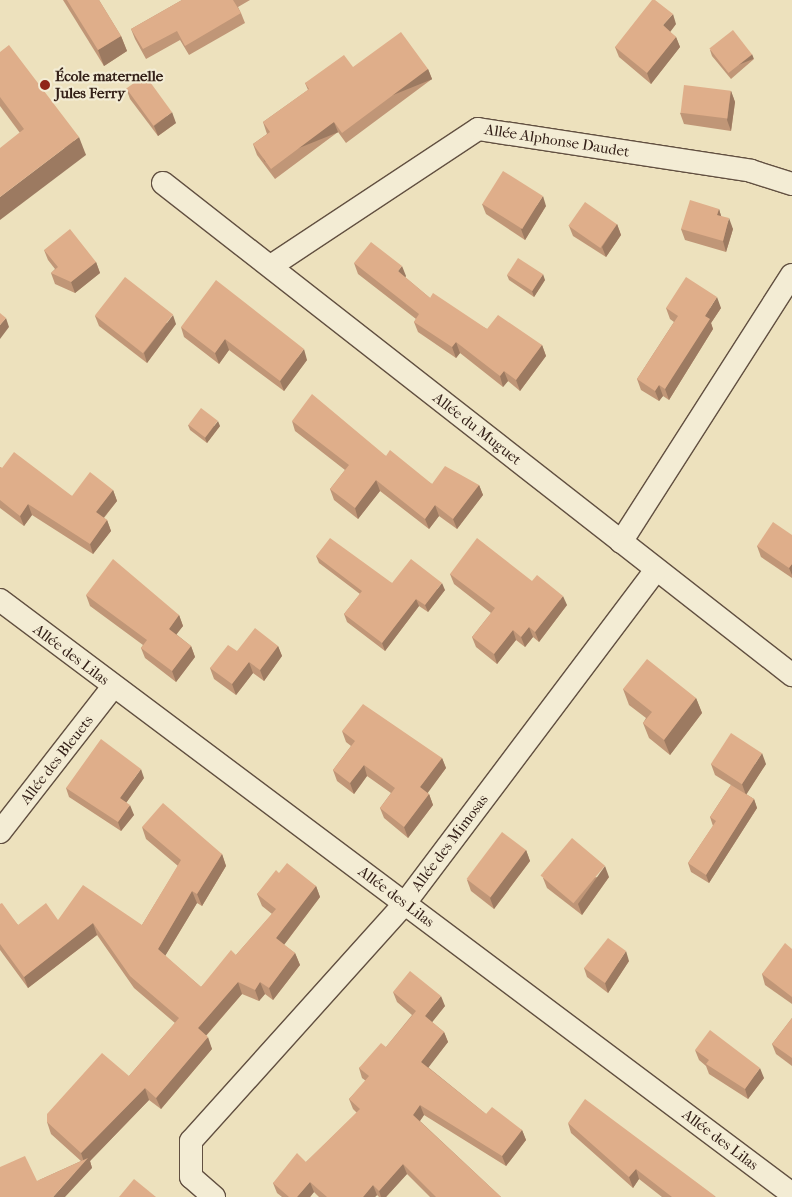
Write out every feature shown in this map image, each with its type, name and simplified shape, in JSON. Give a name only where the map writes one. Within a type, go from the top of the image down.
[{"type":"street","name":"Allée Alphonse Daudet","points":[[270,266],[478,129],[750,171],[792,184]]},
{"type":"street","name":"Allée du Muguet","points":[[162,184],[270,266],[792,675]]},
{"type":"street","points":[[620,542],[792,275]]},
{"type":"street","name":"Allée des Mimosas","points":[[214,1197],[192,1177],[191,1141],[405,903],[656,570]]},
{"type":"street","name":"Allée des Lilas","points":[[0,600],[113,687],[405,903],[792,1194]]},
{"type":"street","name":"Allée des Bleuets","points":[[0,832],[113,687]]},
{"type":"building","points":[[67,0],[99,0],[121,36],[98,50]]},
{"type":"building","points":[[182,0],[233,0],[241,13],[185,46],[177,31],[143,49],[131,29]]},
{"type":"building","points":[[652,0],[655,0],[673,14],[663,25],[676,37],[647,73],[615,47]]},
{"type":"building","points":[[733,30],[752,54],[728,73],[709,48]]},
{"type":"building","points":[[401,32],[428,69],[342,133],[334,122],[271,169],[253,144],[270,132],[263,122],[309,89],[305,83],[344,55],[353,67]]},
{"type":"building","points":[[9,45],[79,137],[0,197],[0,148],[24,129],[0,97],[0,52]]},
{"type":"building","points":[[145,75],[172,112],[153,126],[126,89]]},
{"type":"building","points":[[684,85],[731,91],[727,119],[681,113]]},
{"type":"building","points":[[503,171],[543,196],[522,229],[482,204]]},
{"type":"building","points":[[690,200],[719,209],[717,215],[729,218],[723,241],[681,229]]},
{"type":"building","points":[[585,202],[617,224],[600,248],[568,226]]},
{"type":"building","points":[[70,229],[96,262],[71,282],[51,273],[58,267],[44,250]]},
{"type":"building","points":[[371,242],[402,266],[398,271],[430,298],[433,293],[487,329],[498,315],[542,345],[516,380],[504,371],[500,376],[456,342],[452,347],[414,322],[419,314],[354,263]]},
{"type":"building","points":[[518,258],[543,274],[532,291],[507,275]]},
{"type":"building","points":[[125,277],[173,315],[143,353],[95,316]]},
{"type":"building","points":[[686,277],[717,297],[705,316],[710,319],[665,389],[659,385],[655,391],[637,379],[678,316],[666,308]]},
{"type":"building","points":[[216,280],[304,349],[280,381],[225,339],[215,353],[181,327]]},
{"type":"building","points":[[0,313],[6,318],[0,325]]},
{"type":"building","points":[[312,394],[386,456],[390,450],[432,484],[445,466],[479,485],[453,519],[435,505],[425,519],[376,480],[355,508],[330,489],[349,465],[292,421]]},
{"type":"building","points":[[201,408],[218,421],[205,437],[188,425]]},
{"type":"building","points":[[14,452],[72,496],[90,472],[113,490],[96,512],[107,520],[90,544],[28,504],[20,516],[0,500],[0,467],[2,468]]},
{"type":"building","points":[[773,522],[792,535],[792,564],[789,568],[757,546]]},
{"type":"building","points":[[330,538],[392,583],[411,559],[442,583],[425,605],[416,599],[382,643],[344,614],[362,591],[316,556]]},
{"type":"building","points":[[477,538],[532,581],[537,575],[563,596],[535,632],[529,627],[521,637],[513,630],[494,654],[472,637],[495,608],[450,574]]},
{"type":"building","points":[[113,559],[179,615],[169,629],[191,646],[172,671],[141,648],[147,640],[86,595]]},
{"type":"building","points":[[255,628],[278,646],[260,670],[249,662],[232,684],[210,668],[228,645],[237,651]]},
{"type":"building","points":[[647,659],[696,698],[664,740],[643,723],[652,712],[623,689]]},
{"type":"building","points":[[363,704],[442,758],[420,787],[429,794],[404,827],[380,808],[395,788],[364,765],[350,783],[333,770],[355,741],[342,731]]},
{"type":"building","points":[[731,733],[762,753],[742,784],[711,764]]},
{"type":"building","points":[[101,739],[141,769],[120,798],[130,805],[118,822],[66,788]]},
{"type":"building","points":[[731,785],[754,799],[706,875],[688,863],[716,821],[710,817]]},
{"type":"building","points":[[163,803],[222,854],[197,894],[192,891],[158,949],[201,987],[231,950],[236,955],[276,909],[257,894],[276,870],[279,873],[287,863],[316,886],[276,938],[295,953],[269,988],[260,982],[255,990],[238,982],[198,1028],[208,1037],[156,1098],[145,1088],[81,1153],[47,1122],[47,1114],[102,1053],[129,1076],[179,1018],[130,976],[93,923],[24,977],[0,944],[0,904],[2,903],[18,925],[46,903],[58,920],[83,885],[142,925],[181,860],[142,827]]},
{"type":"building","points":[[502,832],[526,850],[490,897],[466,879]]},
{"type":"building","points":[[572,838],[605,866],[573,903],[541,876]]},
{"type":"building","points":[[608,938],[626,951],[605,983],[584,968]]},
{"type":"building","points":[[785,943],[792,949],[792,997],[762,974]]},
{"type":"building","points":[[410,971],[441,996],[425,1016],[444,1032],[421,1062],[486,1114],[492,1107],[522,1130],[502,1156],[420,1105],[413,1115],[501,1197],[436,1197],[403,1164],[379,1191],[373,1185],[363,1197],[327,1197],[310,1182],[297,1197],[289,1197],[273,1183],[297,1153],[306,1162],[360,1109],[349,1099],[369,1076],[359,1068],[381,1043],[386,1047],[416,1011],[393,992]]},
{"type":"building","points":[[792,1018],[792,1058],[772,1044]]},
{"type":"building","points":[[710,1030],[760,1068],[745,1089],[706,1064],[709,1060],[695,1050]]},
{"type":"building","points":[[585,1099],[715,1196],[672,1197],[636,1169],[629,1177],[568,1123]]},
{"type":"building","points":[[25,1156],[37,1181],[88,1158],[53,1197],[0,1197],[0,1167]]},
{"type":"building","points":[[134,1179],[156,1197],[119,1197]]},
{"type":"place","name":"École maternelle Jules Ferry","points":[[45,85]]}]
